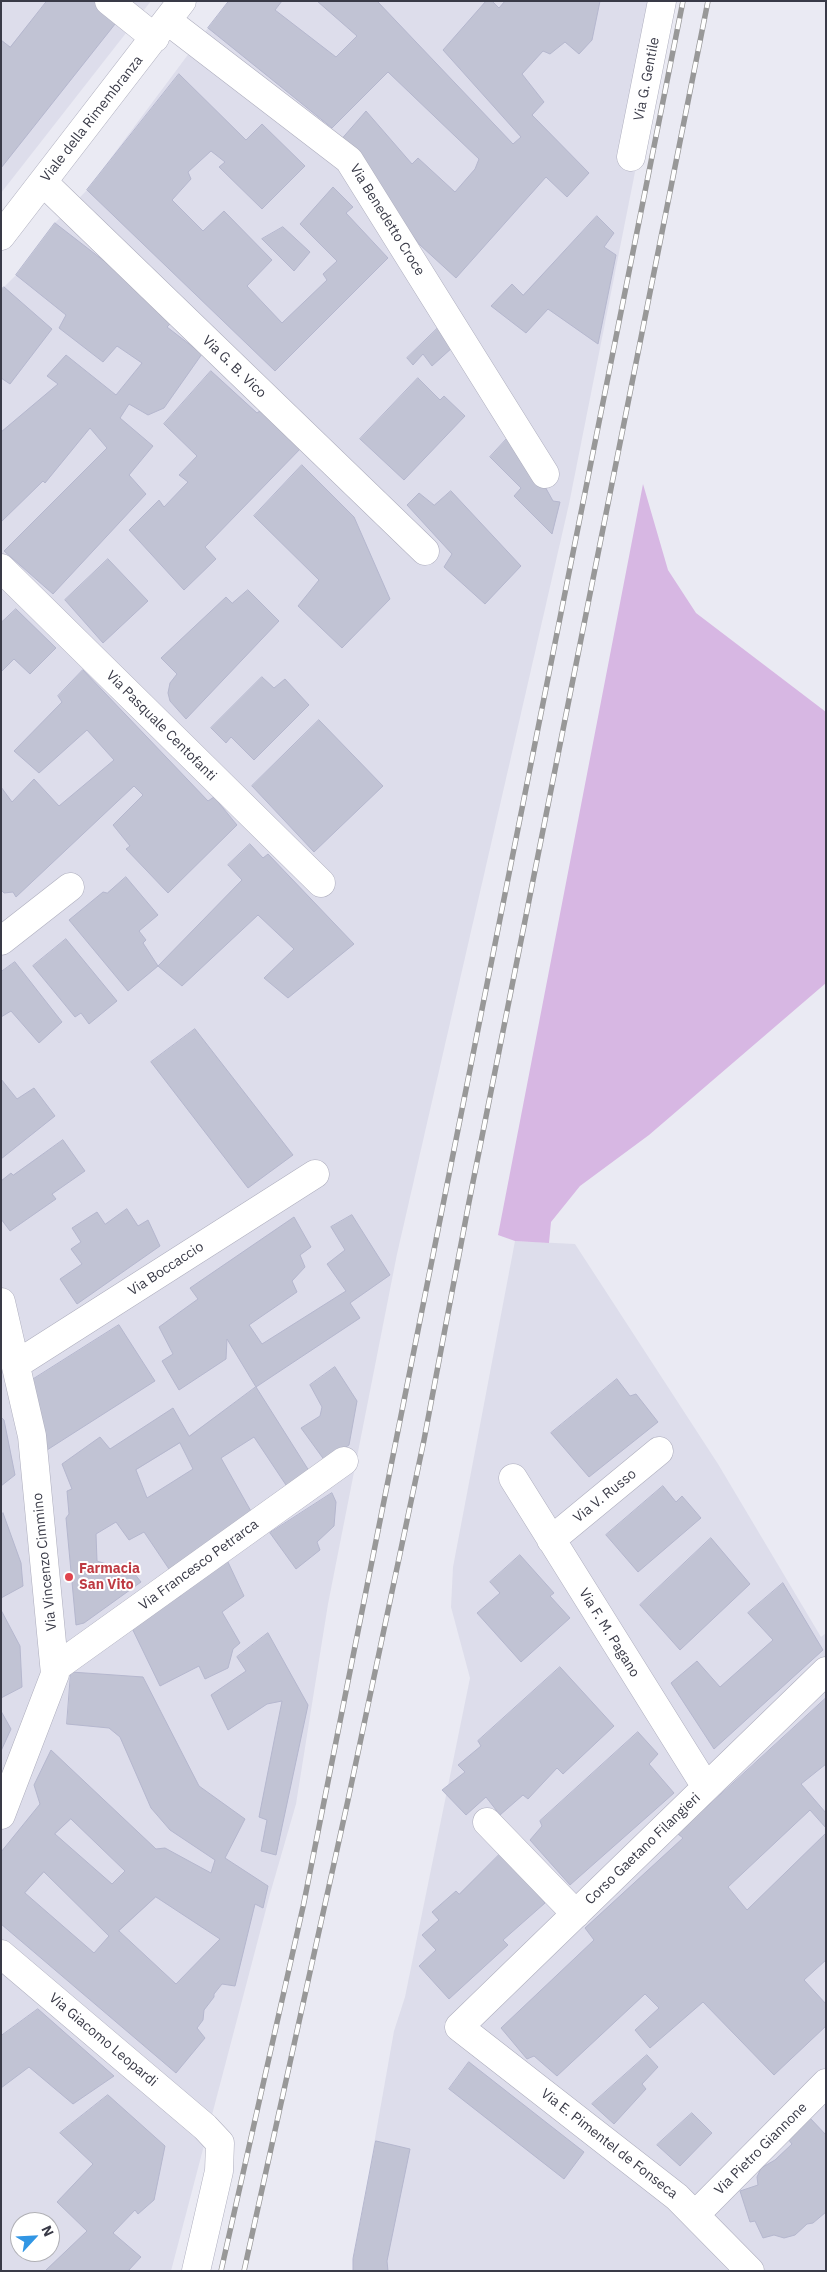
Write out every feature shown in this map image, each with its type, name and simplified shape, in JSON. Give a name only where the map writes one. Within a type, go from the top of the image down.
[{"type":"street","name":"Via Benedetto Croce","points":[[109,1],[168,20],[349,160],[545,474]]},
{"type":"street","name":"Via G. Gentile","points":[[632,157],[662,1]]},
{"type":"street","name":"Viale della Rimembranza","points":[[1,236],[168,20]]},
{"type":"street","name":"Via G. B. Vico","points":[[43,182],[425,551]]},
{"type":"street","name":"Via Pasquale Centofanti","points":[[1,568],[321,883]]},
{"type":"street","points":[[1,941],[70,887]]},
{"type":"street","name":"Via Boccaccio","points":[[17,1364],[315,1174]]},
{"type":"street","name":"Via Vincenzo Cimmino","points":[[1,1302],[17,1364],[32,1436],[55,1668],[55,1674],[1,1815]]},
{"type":"street","name":"Via V. Russo","points":[[551,1540],[659,1451]]},
{"type":"street","name":"Via Francesco Petrarca","points":[[55,1668],[344,1461]]},
{"type":"street","name":"Via F. M. Pagano","points":[[513,1478],[706,1788]]},
{"type":"street","name":"Corso Gaetano Filangieri","points":[[459,2027],[826,1671]]},
{"type":"street","points":[[487,1822],[576,1914]]},
{"type":"street","name":"Via Giacomo Leopardi","points":[[1,1954],[205,2127],[220,2143],[219,2172],[196,2271]]},
{"type":"street","name":"Via E. Pimentel de Fonseca","points":[[459,2027],[677,2196],[750,2271]]},
{"type":"street","name":"Via Pietro Giannone","points":[[696,2215],[826,2083]]},
{"type":"shaded area","points":[[1,1],[151,1],[1,193]]},
{"type":"shaded area","points":[[228,1],[669,1],[569,504],[397,1254],[328,1604],[296,1804],[270,1894],[171,2271],[1,2271],[1,290],[16,275],[55,223],[87,190]]},
{"type":"shaded area","points":[[643,484],[668,570],[696,613],[826,712],[826,983],[649,1135],[580,1186],[551,1222],[549,1243],[515,1241],[498,1235]]},
{"type":"shaded area","points":[[515,1241],[575,1244],[718,1464],[821,1637],[826,1633],[826,2271],[355,2271],[354,2257],[394,2031],[405,1997],[470,1678],[451,1607],[453,1567]]},
{"type":"building","points":[[47,1],[108,1],[123,14],[1,168],[1,40],[10,47]]},
{"type":"building","points":[[229,1],[282,1],[275,10],[336,57],[357,36],[317,1],[377,1],[513,144],[521,137],[443,50],[486,1],[492,1],[499,8],[505,1],[600,1],[592,40],[579,54],[565,42],[550,54],[543,51],[522,74],[544,102],[532,115],[589,173],[567,197],[546,177],[456,278],[420,245],[339,142],[366,111],[412,164],[418,158],[455,192],[475,169],[479,159],[388,72],[332,128],[208,28]]},
{"type":"building","points":[[179,74],[246,140],[262,124],[305,166],[262,209],[219,167],[225,162],[211,151],[188,172],[191,179],[172,200],[203,231],[224,211],[272,260],[247,286],[282,323],[327,280],[323,274],[337,261],[300,224],[333,187],[353,207],[346,213],[388,258],[275,371],[87,190]]},
{"type":"building","points":[[597,216],[614,233],[604,247],[616,255],[598,344],[548,309],[526,333],[491,306],[512,284],[523,295]]},
{"type":"building","points":[[55,223],[148,295],[172,322],[167,327],[202,354],[164,408],[148,415],[129,404],[120,418],[153,446],[129,475],[146,494],[53,594],[4,551],[107,448],[90,428],[45,483],[43,481],[1,522],[1,432],[58,384],[47,376],[66,355],[116,395],[142,363],[117,346],[103,362],[59,328],[66,315],[16,275]]},
{"type":"building","points":[[283,227],[310,252],[294,271],[262,239]]},
{"type":"building","points":[[4,287],[52,329],[10,384],[1,378],[1,290]]},
{"type":"building","points":[[441,325],[453,347],[432,366],[423,354],[413,365],[407,358]]},
{"type":"building","points":[[211,371],[257,413],[265,407],[303,446],[205,547],[216,559],[184,590],[129,530],[159,500],[164,507],[188,482],[179,475],[197,456],[164,424]]},
{"type":"building","points":[[418,378],[440,400],[444,396],[465,416],[404,480],[360,439]]},
{"type":"building","points":[[514,431],[553,501],[560,502],[552,534],[514,496],[521,488],[490,457]]},
{"type":"building","points":[[302,465],[354,517],[390,599],[342,648],[298,606],[319,580],[254,516]]},
{"type":"building","points":[[451,491],[521,566],[485,604],[444,567],[452,554],[407,505],[419,493],[434,505]]},
{"type":"building","points":[[108,559],[148,601],[103,643],[65,600]]},
{"type":"building","points":[[248,590],[279,621],[186,719],[170,701],[168,693],[170,683],[177,674],[161,658],[226,597],[232,603]]},
{"type":"building","points":[[16,609],[56,648],[30,674],[14,659],[1,672],[1,623]]},
{"type":"building","points":[[83,670],[208,801],[214,797],[237,825],[168,893],[126,849],[130,846],[113,825],[143,795],[134,786],[16,897],[13,892],[4,893],[1,890],[1,787],[12,802],[34,779],[59,806],[114,760],[87,730],[39,773],[14,751],[62,702],[58,696]]},
{"type":"building","points":[[262,677],[274,688],[285,679],[309,705],[254,760],[231,737],[226,743],[211,728]]},
{"type":"building","points":[[319,720],[383,786],[314,852],[252,786]]},
{"type":"building","points":[[250,844],[263,858],[268,854],[354,944],[288,998],[264,978],[294,949],[258,915],[182,986],[158,966],[242,880],[228,865]]},
{"type":"building","points":[[126,877],[158,915],[139,931],[146,940],[143,943],[158,966],[128,991],[69,920],[103,892],[107,893]]},
{"type":"building","points":[[66,939],[117,1001],[89,1024],[81,1013],[75,1017],[33,966]]},
{"type":"building","points":[[15,962],[62,1022],[39,1043],[11,1011],[1,1017],[1,972]]},
{"type":"building","points":[[195,1029],[293,1155],[248,1188],[151,1062]]},
{"type":"building","points":[[1,1079],[17,1099],[34,1088],[55,1116],[1,1159]]},
{"type":"building","points":[[63,1140],[85,1171],[52,1194],[56,1199],[10,1231],[1,1219],[1,1181],[11,1173],[13,1175]]},
{"type":"building","points":[[127,1209],[138,1226],[148,1220],[160,1246],[77,1304],[60,1279],[82,1264],[71,1249],[81,1242],[72,1228],[97,1212],[105,1224]]},
{"type":"building","points":[[352,1215],[390,1275],[350,1303],[360,1318],[256,1387],[227,1339],[226,1359],[179,1390],[162,1361],[173,1354],[159,1327],[198,1299],[190,1288],[294,1217],[311,1247],[300,1255],[305,1267],[292,1281],[297,1292],[249,1325],[262,1344],[346,1291],[327,1264],[345,1250],[331,1227]]},
{"type":"building","points":[[119,1325],[155,1381],[47,1450],[32,1380]]},
{"type":"building","points":[[335,1367],[357,1401],[349,1445],[325,1461],[301,1428],[320,1416],[322,1407],[310,1385]]},
{"type":"building","points":[[617,1379],[630,1396],[636,1394],[658,1422],[589,1477],[551,1433]]},
{"type":"building","points":[[256,1387],[311,1474],[290,1491],[254,1437],[221,1458],[252,1513],[169,1569],[144,1532],[129,1540],[116,1522],[96,1534],[97,1561],[119,1568],[127,1564],[141,1582],[84,1623],[76,1625],[66,1518],[69,1514],[67,1491],[72,1489],[62,1464],[100,1437],[110,1449],[173,1408],[189,1436]],"holes":[[[180,1443],[193,1469],[147,1498],[136,1470]]]},
{"type":"building","points":[[1,1417],[4,1420],[15,1475],[1,1486]]},
{"type":"building","points":[[663,1486],[676,1502],[682,1496],[701,1518],[638,1572],[606,1535]]},
{"type":"building","points":[[332,1493],[336,1502],[334,1526],[317,1542],[320,1550],[296,1569],[270,1533]]},
{"type":"building","points":[[3,1513],[21,1563],[23,1586],[1,1598],[1,1515]]},
{"type":"building","points":[[711,1538],[750,1584],[680,1650],[640,1605]]},
{"type":"building","points":[[520,1555],[554,1593],[550,1596],[570,1618],[521,1662],[477,1613],[500,1593],[490,1582]]},
{"type":"building","points":[[227,1560],[244,1596],[222,1612],[240,1643],[233,1649],[228,1668],[205,1679],[199,1666],[160,1686],[129,1622],[181,1596],[178,1590]]},
{"type":"building","points":[[783,1583],[823,1650],[714,1749],[671,1683],[697,1661],[720,1687],[773,1640],[748,1613]]},
{"type":"building","points":[[1,1610],[20,1646],[22,1687],[1,1698]]},
{"type":"building","points":[[268,1633],[308,1705],[276,1855],[261,1851],[267,1820],[259,1817],[282,1701],[267,1704],[228,1730],[211,1695],[246,1671],[237,1657]]},
{"type":"building","points":[[560,1667],[614,1726],[563,1774],[557,1768],[528,1799],[523,1795],[500,1815],[486,1797],[466,1815],[442,1790],[465,1772],[458,1765],[481,1746],[478,1741]]},
{"type":"building","points":[[71,1672],[143,1677],[199,1786],[245,1819],[225,1858],[268,1886],[263,1908],[255,1904],[235,1986],[222,1984],[214,1994],[214,1997],[204,2010],[203,2020],[197,2028],[205,2038],[176,2073],[1,1924],[1,1852],[40,1804],[34,1785],[51,1750],[156,1849],[165,1848],[211,1873],[215,1860],[170,1830],[151,1808],[120,1737],[109,1728],[67,1724]],"holes":[[[71,1819],[125,1871],[112,1884],[55,1834]],[[44,1872],[109,1936],[94,1953],[25,1893]],[[156,1897],[220,1939],[176,1984],[119,1931]]]},
{"type":"building","points":[[826,1698],[826,1764],[801,1784],[826,1813],[826,1828],[810,1810],[728,1887],[747,1910],[826,1833],[826,1960],[804,1980],[826,2004],[826,2026],[774,2075],[703,2002],[650,2048],[635,2030],[659,2008],[645,1994],[557,2076],[534,2056],[527,2059],[501,2028],[594,1940],[585,1928],[683,1838],[678,1834]]},
{"type":"building","points":[[1,1711],[11,1729],[1,1751]]},
{"type":"building","points":[[638,1732],[658,1754],[649,1764],[674,1793],[570,1885],[530,1840],[542,1826],[540,1821]]},
{"type":"building","points":[[501,1853],[545,1903],[503,1940],[508,1945],[449,1999],[419,1966],[436,1950],[422,1935],[439,1920],[432,1912],[456,1891],[459,1894]]},
{"type":"building","points":[[38,2009],[114,2076],[73,2104],[29,2067],[1,2088],[1,2036]]},
{"type":"building","points":[[647,2055],[658,2067],[642,2084],[646,2089],[614,2124],[592,2104]]},
{"type":"building","points":[[469,2062],[584,2152],[564,2179],[449,2089]]},
{"type":"building","points":[[108,2095],[165,2146],[154,2200],[138,2214],[135,2210],[113,2233],[141,2257],[128,2271],[45,2271],[54,2262],[60,2262],[60,2257],[87,2231],[57,2202],[93,2164],[60,2133]]},
{"type":"building","points":[[692,2113],[712,2133],[680,2166],[657,2145]]},
{"type":"building","points":[[810,2118],[826,2135],[826,2212],[813,2223],[807,2224],[795,2235],[784,2238],[774,2235],[763,2238],[755,2221],[750,2222],[740,2191],[758,2185],[757,2177],[761,2168],[775,2160],[792,2144],[788,2139]]},
{"type":"building","points":[[376,2141],[410,2149],[387,2261],[388,2271],[353,2271],[353,2259]]},
{"type":"railway","points":[[221,2271],[303,1907],[683,1]]},
{"type":"railway","points":[[244,2271],[348,1800],[424,1440],[469,1202],[708,1]]},
{"type":"place","name":"Farmacia San Vito","points":[[69,1577]]}]
